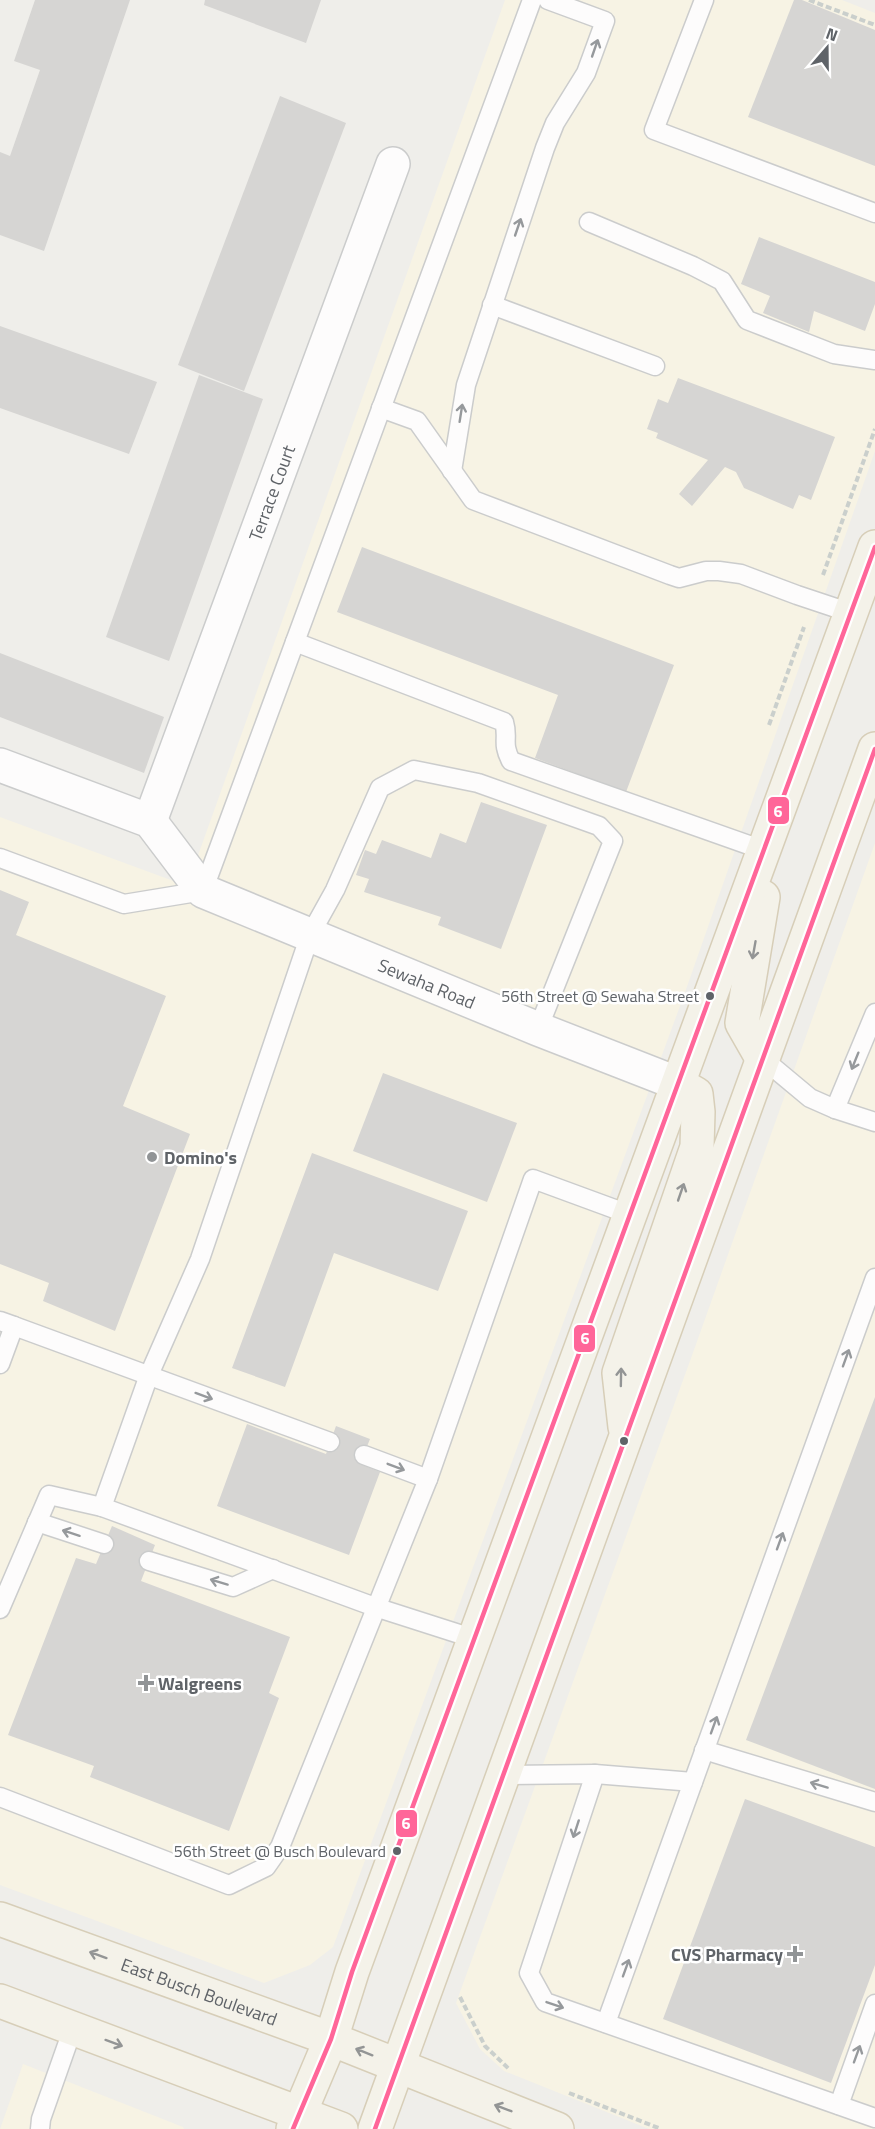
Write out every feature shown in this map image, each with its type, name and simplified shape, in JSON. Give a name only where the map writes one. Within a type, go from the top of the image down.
[{"type":"main road","points":[[297,2121],[331,2039],[351,1972],[680,1084],[777,810],[875,547]]},
{"type":"main road","points":[[375,2129],[875,749]]},
{"type":"main road","points":[[762,1058],[742,1023],[777,810]]},
{"type":"main road","points":[[626,1435],[619,1373],[697,1147],[696,1094],[680,1084]]},
{"type":"main road","name":"East Busch Boulevard","points":[[0,1919],[331,2039],[557,2129]]},
{"type":"main road","points":[[0,2001],[73,2028],[297,2121],[341,2129]]},
{"type":"street","name":"Terrace Court","points":[[150,821],[393,164]]},
{"type":"street","points":[[0,765],[150,821],[203,891],[310,935]]},
{"type":"street","name":"Sewaha Road","points":[[310,935],[538,1029],[680,1084]]},
{"type":"lane","points":[[0,858],[124,904],[203,891],[532,0]]},
{"type":"lane","points":[[452,471],[466,385],[545,148],[555,123],[586,73],[604,21],[548,0]]},
{"type":"lane","points":[[705,0],[654,130],[875,213]]},
{"type":"lane","points":[[589,222],[693,266],[722,281],[747,320],[834,354],[875,360]]},
{"type":"lane","points":[[492,305],[655,366]]},
{"type":"lane","points":[[381,408],[417,421],[473,500],[679,578],[706,571],[741,574],[851,613]]},
{"type":"lane","points":[[295,642],[504,722],[506,730],[504,741],[511,761],[763,850]]},
{"type":"lane","points":[[102,1507],[149,1375],[200,1259],[310,935],[335,890],[380,788],[414,770],[478,783],[598,826],[613,842],[538,1029]]},
{"type":"lane","points":[[835,1109],[875,1013]]},
{"type":"lane","points":[[762,1058],[810,1098],[875,1122]]},
{"type":"lane","points":[[0,1797],[229,1885],[266,1867],[280,1847],[428,1479],[533,1179],[631,1215]]},
{"type":"lane","points":[[606,2023],[875,1278]]},
{"type":"lane","points":[[0,1364],[7,1323],[330,1442]]},
{"type":"lane","points":[[364,1455],[428,1479]]},
{"type":"lane","points":[[0,1609],[49,1495],[102,1507],[375,1607],[474,1639]]},
{"type":"lane","points":[[37,1522],[104,1544]]},
{"type":"lane","points":[[149,1561],[233,1587],[273,1569]]},
{"type":"lane","points":[[704,1750],[875,1802]]},
{"type":"lane","points":[[504,1775],[595,1774],[693,1782]]},
{"type":"lane","points":[[595,1774],[529,1972],[545,2002],[875,2118]]},
{"type":"lane","points":[[839,2105],[875,2004]]},
{"type":"lane","points":[[40,2129],[40,2119],[73,2028]]},
{"type":"path","points":[[809,0],[875,25]]},
{"type":"path","points":[[768,730],[875,429]]},
{"type":"path","points":[[458,1995],[485,2046],[506,2068],[517,2072]]},
{"type":"path","points":[[561,2090],[661,2129]]},
{"type":"shaded area","points":[[505,0],[842,0],[875,13],[875,451],[683,998],[333,1947],[310,1965],[264,1983],[0,1885],[0,817],[187,886]]},
{"type":"shaded area","points":[[875,843],[875,2129],[649,2129],[504,2071],[480,2049],[456,2003],[690,1361]]},
{"type":"shaded area","points":[[23,2064],[183,2127],[184,2129],[0,2129]]},
{"type":"building","points":[[35,0],[130,0],[44,251],[0,235],[0,152],[10,156],[40,70],[14,61]]},
{"type":"building","points":[[205,0],[321,0],[306,43],[204,5]]},
{"type":"building","points":[[794,0],[802,0],[875,30],[875,166],[748,117]]},
{"type":"building","points":[[280,96],[346,123],[244,391],[178,365]]},
{"type":"building","points":[[759,237],[875,282],[875,304],[865,331],[814,311],[809,332],[763,313],[770,296],[741,284]]},
{"type":"building","points":[[0,326],[157,382],[129,454],[0,408]]},
{"type":"building","points":[[199,375],[263,399],[169,661],[106,637]]},
{"type":"building","points":[[678,378],[835,437],[811,500],[799,495],[793,509],[744,488],[736,472],[725,467],[692,506],[679,494],[708,460],[656,438],[658,433],[647,429],[658,399],[668,403]]},
{"type":"building","points":[[362,547],[674,665],[626,792],[535,758],[558,695],[337,612]]},
{"type":"building","points":[[0,653],[164,717],[144,773],[0,717]]},
{"type":"building","points":[[481,802],[547,825],[501,949],[438,925],[441,917],[364,892],[369,879],[356,875],[365,850],[376,854],[382,840],[431,858],[440,833],[466,843]]},
{"type":"building","points":[[0,890],[29,902],[16,935],[166,996],[123,1106],[190,1134],[115,1331],[43,1301],[49,1283],[0,1264]]},
{"type":"building","points":[[383,1073],[517,1123],[487,1202],[353,1151]]},
{"type":"building","points":[[312,1153],[468,1211],[438,1291],[334,1253],[285,1387],[232,1368]]},
{"type":"building","points":[[875,1397],[875,1789],[746,1740]]},
{"type":"building","points":[[247,1424],[326,1454],[336,1426],[370,1439],[360,1464],[380,1472],[349,1555],[217,1506]]},
{"type":"building","points":[[112,1526],[155,1545],[141,1581],[290,1637],[269,1693],[279,1698],[229,1831],[90,1777],[94,1766],[8,1735],[76,1558],[96,1564]]},
{"type":"building","points":[[745,1799],[875,1847],[875,1965],[831,2083],[663,2019]]},
{"type":"transit line","name":"6","points":[[293,2129],[331,2039],[352,1972],[875,547]]},
{"type":"transit line","name":"6","points":[[375,2129],[875,749]]},
{"type":"place","name":"56th Street @ Sewaha Street","points":[[710,996]]},
{"type":"place","name":"Domino's","points":[[152,1157]]},
{"type":"place","name":"Walgreens","points":[[146,1683]]},
{"type":"place","name":"56th Street @ Busch Boulevard","points":[[397,1851]]},
{"type":"place","name":"CVS Pharmacy","points":[[795,1954]]}]
